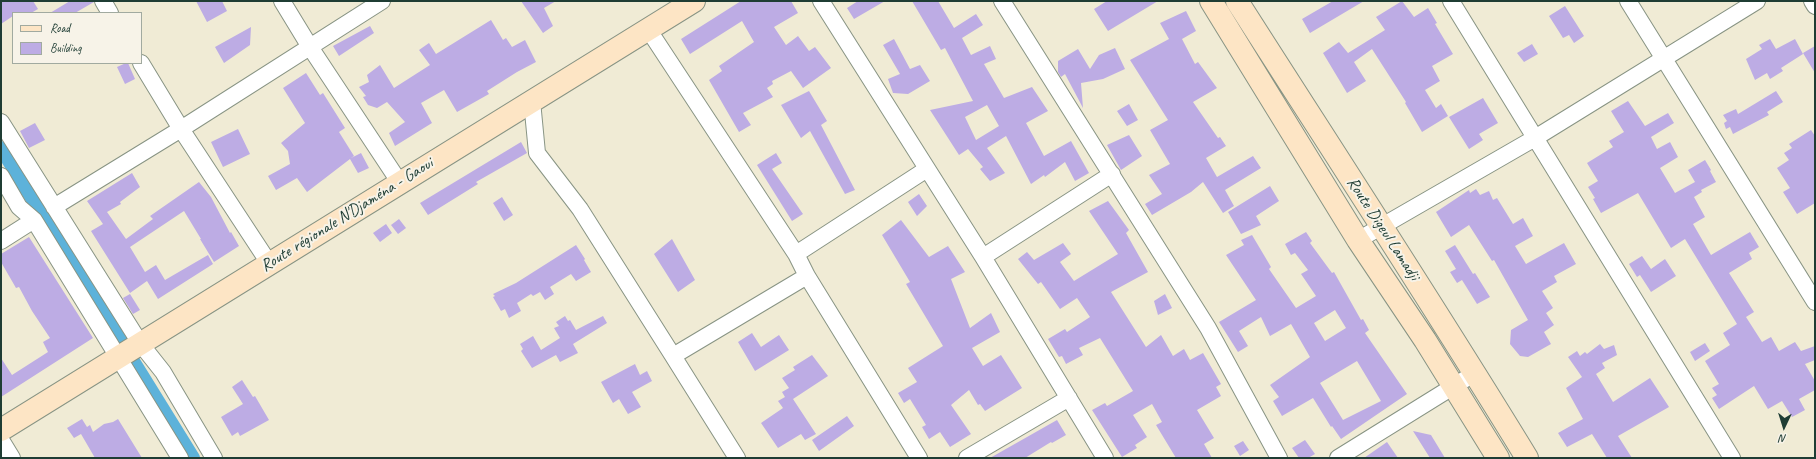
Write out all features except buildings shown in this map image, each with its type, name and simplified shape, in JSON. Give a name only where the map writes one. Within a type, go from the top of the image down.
[{"type":"main road","name":"Route régionale N'Djaména - Gaoui","points":[[1,430],[694,1]]},
{"type":"main road","name":"Route Digeul Lamadji","points":[[1211,1],[1358,240],[1498,458]]},
{"type":"main road","name":"Route Digeul Lamadji","points":[[1237,1],[1475,373],[1527,458]]},
{"type":"street","points":[[103,1],[109,12]]},
{"type":"street","points":[[282,1],[310,47],[400,183]]},
{"type":"street","points":[[54,206],[181,129],[382,1]]},
{"type":"street","points":[[821,1],[983,257],[1105,458]]},
{"type":"street","points":[[1002,1],[1208,328],[1278,458]]},
{"type":"street","points":[[1451,1],[1732,458]]},
{"type":"street","points":[[1628,1],[1815,302]]},
{"type":"street","points":[[1358,240],[1535,138],[1757,1]]},
{"type":"street","points":[[1812,1],[1815,6]]},
{"type":"street","points":[[648,29],[796,254],[807,276],[919,458]]},
{"type":"street","points":[[142,64],[181,129],[269,263]]},
{"type":"street","points":[[532,101],[537,153],[580,209],[737,458]]},
{"type":"street","points":[[1,122],[54,206],[128,351],[180,458]]},
{"type":"street","points":[[796,254],[927,169]]},
{"type":"street","points":[[983,257],[1112,174]]},
{"type":"street","points":[[1,176],[19,207],[34,220],[128,351],[163,372],[214,458]]},
{"type":"street","points":[[1,241],[34,220]]},
{"type":"street","points":[[673,356],[807,276]]},
{"type":"street","points":[[1338,458],[1475,373]]},
{"type":"street","points":[[967,458],[1069,398]]},
{"type":"street","points":[[1,440],[12,458]]},
{"type":"waterway","points":[[1,148],[193,458]]}]
